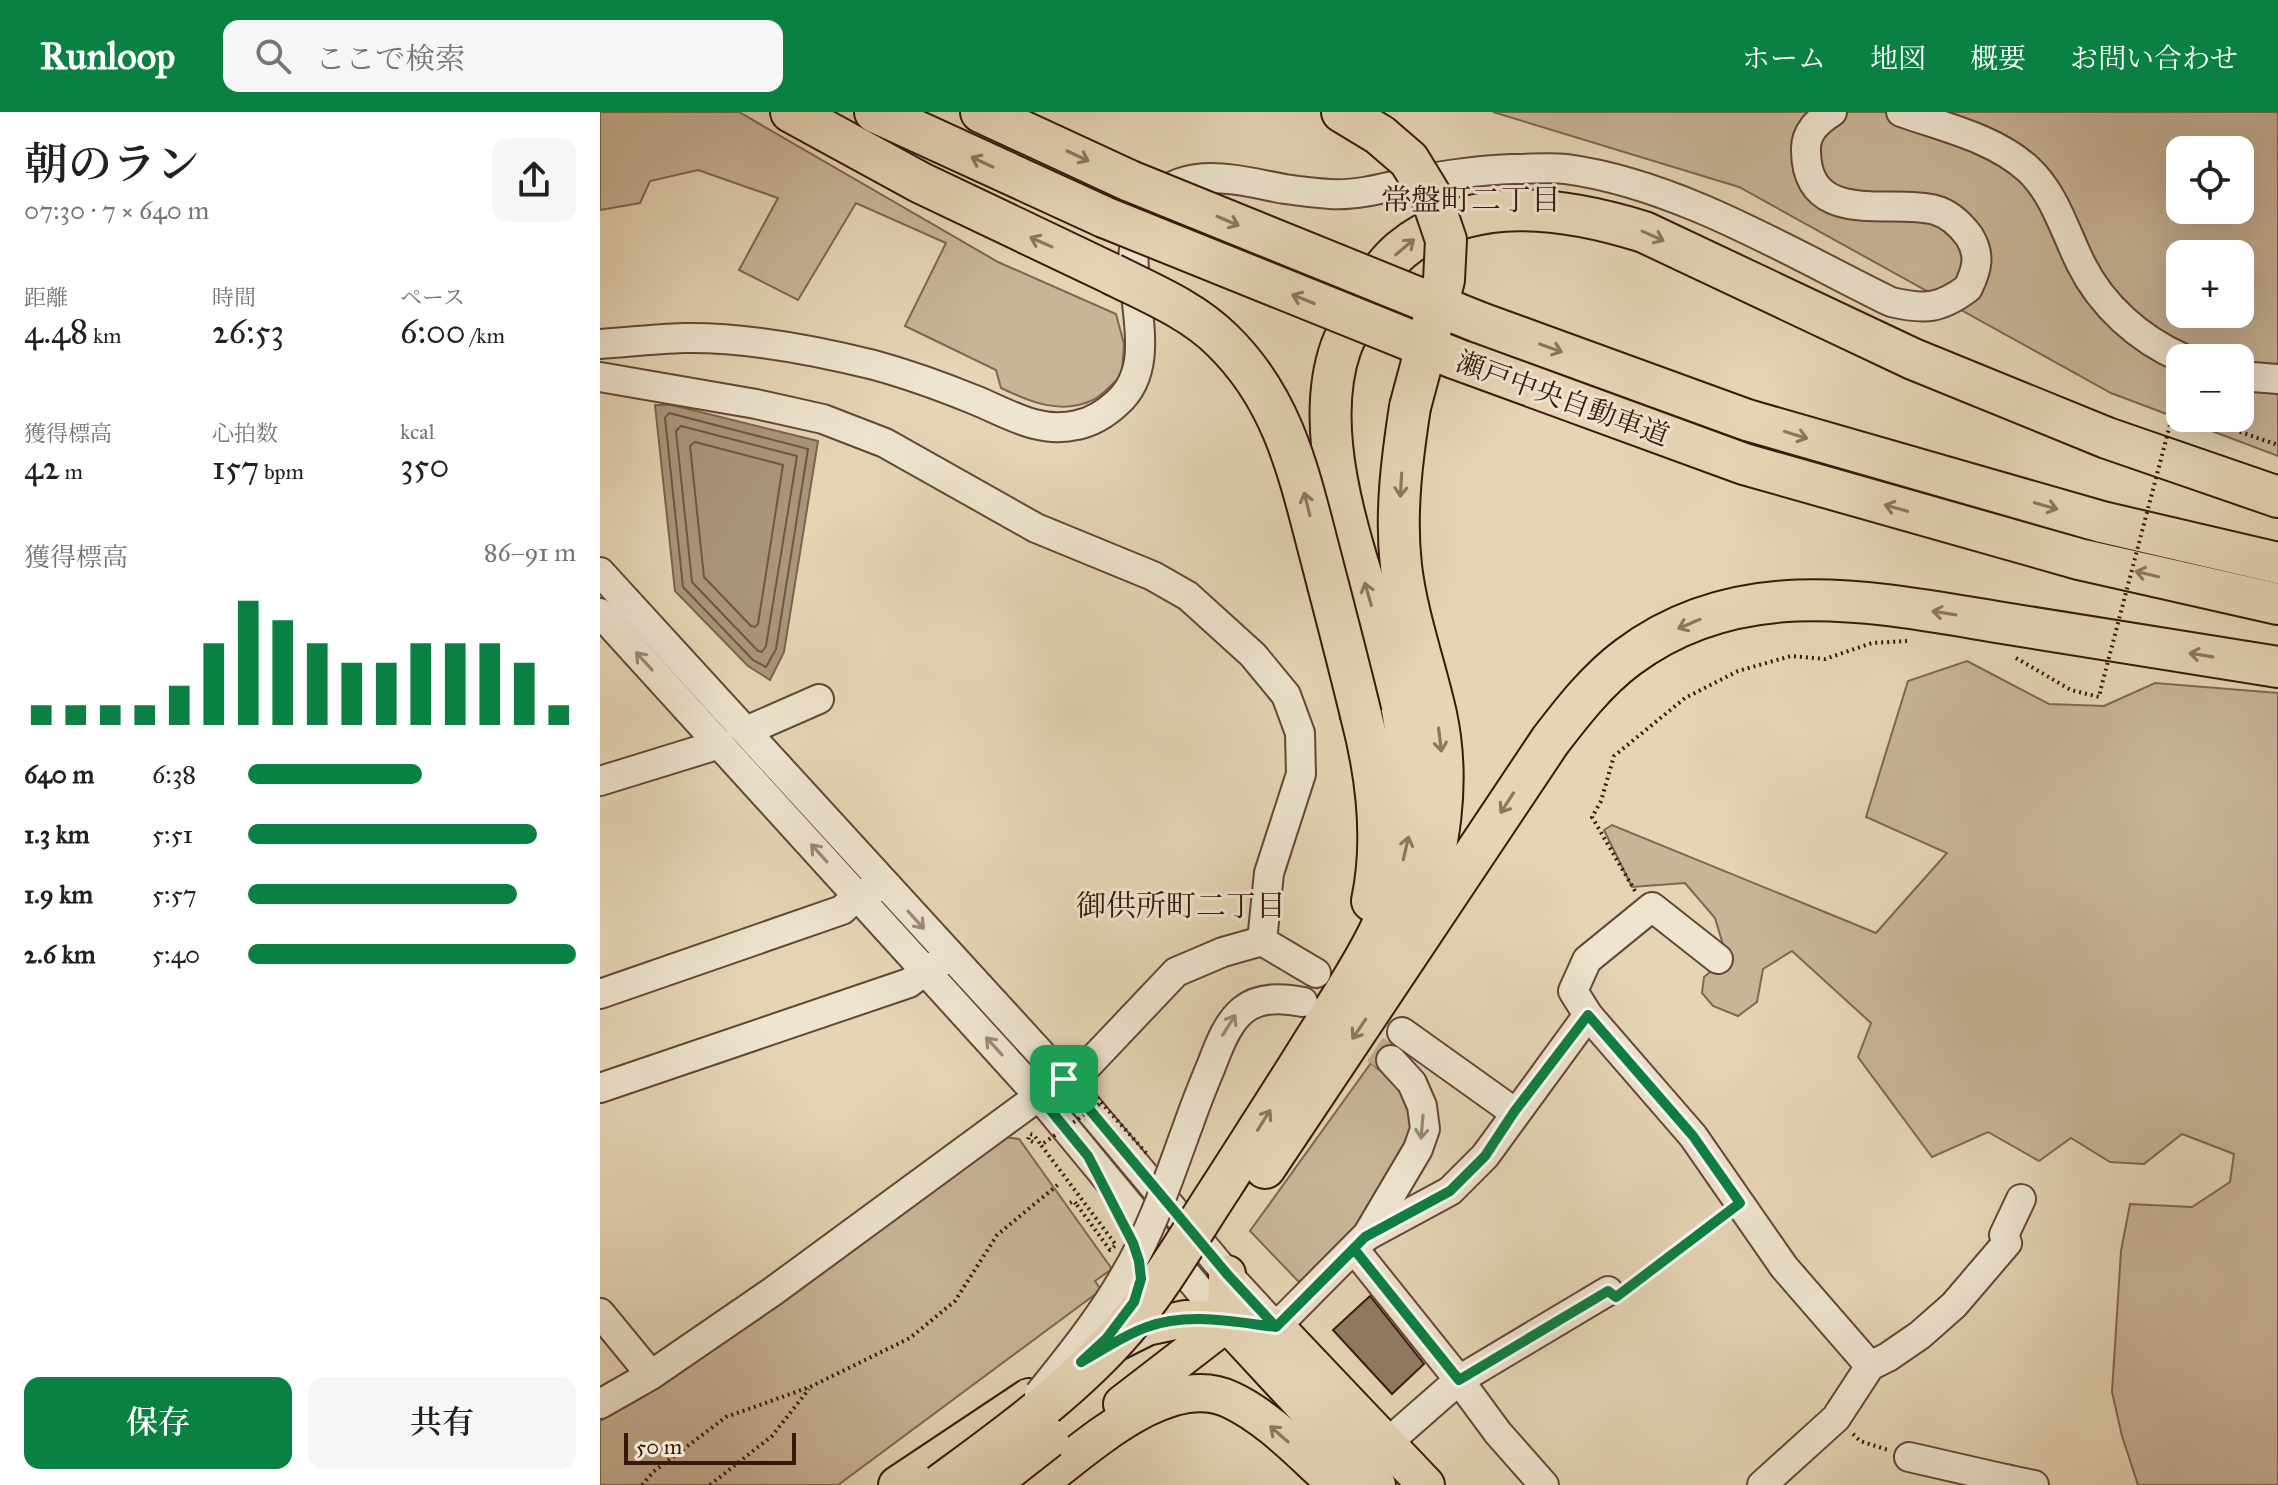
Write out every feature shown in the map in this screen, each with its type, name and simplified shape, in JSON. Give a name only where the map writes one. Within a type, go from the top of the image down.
[{"type":"highway","points":[[791,112],[921,183],[1183,310],[1221,339],[1270,401],[1290,443],[1303,487],[1371,752],[1378,796],[1374,891],[1358,972]]},
{"type":"highway","name":"瀬戸中央自動車道","points":[[875,112],[1104,217],[1454,358],[1744,464],[2079,559],[2278,604]]},
{"type":"highway","name":"瀬戸中央自動車道","points":[[981,112],[1130,181],[1478,322],[1747,420],[2102,522],[2278,563]]},
{"type":"highway","points":[[1342,112],[1380,135],[1409,160],[1431,196],[1446,240],[1444,280],[1410,407],[1400,495],[1401,566],[1437,717],[1442,763],[1442,811],[1430,882],[1402,964]]},
{"type":"highway","points":[[988,1485],[1086,1404],[1118,1372],[1180,1295],[1232,1195],[1358,972],[1390,906],[1410,833],[1407,741],[1400,701],[1337,477],[1332,420],[1333,381],[1341,347],[1362,301],[1390,260],[1418,236],[1447,222],[1481,212],[1562,212],[1608,221],[1644,232],[1913,359],[2107,438],[2278,497]]},
{"type":"highway","points":[[940,1485],[1072,1382],[1126,1326],[1232,1195],[1402,964],[1514,792],[1576,707],[1628,656],[1662,635],[1700,619],[1772,601],[1808,598],[1945,613],[2278,667]]},
{"type":"main road","points":[[1026,1485],[1114,1410],[1201,1344],[1224,1320],[1227,1274]]},
{"type":"main road","points":[[897,1485],[1081,1362],[1131,1333],[1162,1322],[1185,1319],[1224,1320],[1264,1340],[1386,1444],[1426,1485]]},
{"type":"main road","points":[[1264,1340],[1377,1485]]},
{"type":"main road","points":[[1037,1485],[1137,1413],[1173,1397],[1202,1392],[1218,1394],[1250,1411],[1337,1485]]},
{"type":"street","points":[[600,344],[687,338],[773,345],[875,366],[974,400],[1034,425],[1059,429],[1084,424],[1105,414],[1122,398],[1134,378],[1139,352],[1133,244],[1139,223],[1149,205],[1164,192],[1183,182],[1203,177],[1234,178],[1286,189],[1336,194],[1449,174],[1564,169],[1670,197],[1716,215],[1891,302],[1936,307],[1955,298],[1968,288],[1978,259],[1973,243],[1962,227],[1948,215],[1932,209],[1858,207],[1822,191],[1811,178],[1806,162],[1806,144],[1813,126],[1832,112]]},
{"type":"street","points":[[1901,112],[1996,146],[2031,172],[2055,206],[2081,264],[2107,305],[2166,349]]},
{"type":"street","points":[[600,377],[823,419],[885,443],[1036,528],[1153,576],[1188,596],[1253,655],[1286,695],[1300,733],[1301,774],[1269,873],[1262,941]]},
{"type":"street","points":[[2254,377],[2278,379]]},
{"type":"street","points":[[600,572],[884,884],[938,964],[1039,1096],[1224,1320]]},
{"type":"street","points":[[600,613],[858,895],[1065,1071],[1227,1274],[1264,1340],[1360,1243],[1418,1149],[1425,1129],[1422,1106],[1412,1083],[1391,1060]]},
{"type":"street","points":[[746,731],[819,699]]},
{"type":"street","points":[[600,781],[720,744]]},
{"type":"street","points":[[600,994],[842,910],[858,895],[884,884]]},
{"type":"street","points":[[1718,959],[1652,907],[1587,960],[1573,991],[1588,1015],[1693,1136],[1784,1267],[1870,1366]]},
{"type":"street","points":[[600,1404],[651,1375],[785,1283],[1039,1096],[1065,1071],[1084,1069],[1176,972],[1223,952],[1262,941],[1316,973]]},
{"type":"street","points":[[600,1088],[909,983],[938,964]]},
{"type":"street","points":[[1000,1441],[1101,1313],[1126,1273],[1155,1213],[1224,1031],[1237,1013],[1254,1002],[1279,997],[1303,1002]]},
{"type":"street","points":[[1360,1243],[1450,1191],[1485,1156],[1514,1112],[1588,1015]]},
{"type":"street","points":[[1402,1032],[1514,1112]]},
{"type":"street","points":[[1081,1362],[1124,1317],[1136,1297],[1141,1279],[1133,1243],[1088,1156]]},
{"type":"street","points":[[1762,1485],[1836,1418],[1870,1366],[1920,1335],[1954,1305],[2007,1243],[2004,1235],[2021,1199]]},
{"type":"street","points":[[1360,1243],[1498,1433],[1544,1485]]},
{"type":"street","points":[[1386,1444],[1459,1380],[1608,1291]]},
{"type":"street","points":[[600,1313],[651,1375]]},
{"type":"street","points":[[1909,1457],[2004,1482],[2034,1485]]},
{"type":"path","points":[[2013,657],[2071,690],[2099,697],[2168,432]]},
{"type":"path","points":[[2240,432],[2278,445]]},
{"type":"path","points":[[1652,907],[1639,897],[1592,817],[1601,801],[1614,756],[1685,698],[1738,671],[1791,656],[1825,659],[1872,643],[1919,640]]},
{"type":"path","points":[[1065,1071],[1101,1103],[1151,1158]]},
{"type":"path","points":[[1041,1145],[1101,1103]]},
{"type":"path","points":[[1031,1139],[1041,1145],[1116,1245],[1110,1250],[1073,1204]]},
{"type":"path","points":[[642,1485],[653,1472],[726,1417],[810,1387],[910,1338],[955,1301],[997,1235],[1060,1183]]},
{"type":"path","points":[[1608,1291],[1616,1297],[1740,1203]]},
{"type":"path","points":[[710,1485],[772,1436],[810,1387]]},
{"type":"path","points":[[1836,1418],[1860,1441],[1909,1457]]},
{"type":"shaded area","points":[[600,112],[739,112],[998,262],[1116,314],[1124,344],[1122,375],[1093,400],[1069,406],[1046,405],[1001,388],[996,370],[905,326],[946,243],[856,203],[798,300],[739,270],[778,198],[698,170],[650,181],[640,203],[600,210]]},
{"type":"shaded area","points":[[1493,112],[2278,112],[2278,456],[2214,432],[2254,432],[2254,344],[2166,344],[2166,414],[2111,393],[1739,187]]},
{"type":"shaded area","points":[[1967,661],[2049,704],[2104,706],[2155,683],[2278,693],[2278,1485],[2138,1485],[2112,1392],[2121,1251],[2130,1204],[2192,1207],[2230,1182],[2234,1154],[2182,1134],[2144,1164],[2110,1162],[2071,1138],[2039,1161],[1988,1132],[1932,1157],[1858,1057],[1871,1023],[1792,951],[1763,969],[1757,1002],[1738,1016],[1713,1006],[1702,993],[1704,977],[1727,958],[1715,918],[1685,883],[1632,887],[1604,830],[1612,825],[1876,933],[1947,853],[1866,817],[1908,681]]},
{"type":"shaded area","points":[[1371,1063],[1392,1081],[1403,1096],[1410,1114],[1410,1134],[1399,1162],[1352,1235],[1311,1279],[1298,1281],[1250,1231]]},
{"type":"shaded area","points":[[1004,1137],[1019,1139],[1112,1269],[1095,1281],[1101,1290],[838,1485],[600,1485],[600,1421],[638,1400]]},
{"type":"water","points":[[655,405],[672,405],[818,441],[784,652],[770,680],[748,666],[675,591]]},
{"type":"building","points":[[1370,1296],[1424,1364],[1392,1394],[1333,1330]]},
{"type":"tunnel","points":[[1340,1026],[1391,1060]]},
{"type":"district","name":"常盤町二丁目","points":[[1471,200]]},
{"type":"district","name":"御供所町二丁目","points":[[1181,906]]},
{"type":"route","points":[[1064,1079],[1039,1096],[1088,1156],[1133,1243],[1141,1279],[1136,1297],[1124,1317],[1081,1362],[1131,1333],[1162,1322],[1224,1320],[1276,1327],[1365,1237],[1450,1191],[1485,1156],[1514,1112],[1588,1015],[1693,1136],[1740,1203],[1616,1297],[1608,1291],[1459,1380],[1354,1249],[1276,1327],[1227,1274],[1064,1079]]}]
